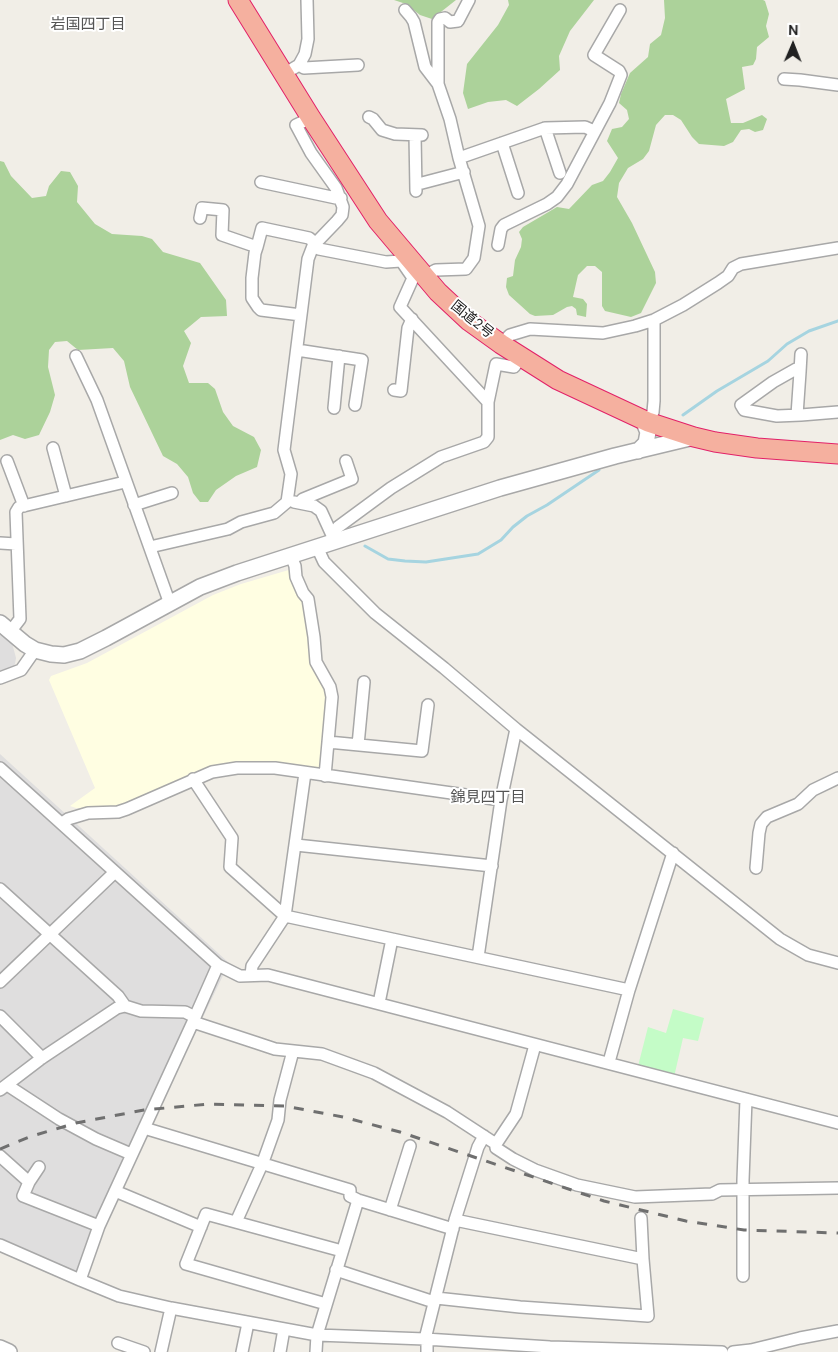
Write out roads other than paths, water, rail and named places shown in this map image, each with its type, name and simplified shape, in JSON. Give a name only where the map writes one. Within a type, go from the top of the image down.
[{"type":"highway","name":"国道2号","points":[[238,0],[291,69],[311,118],[405,259],[469,321],[558,380],[645,421],[694,437],[757,448],[838,454]]},
{"type":"street","points":[[291,69],[305,54],[308,39],[306,0]]},
{"type":"street","points":[[438,84],[438,22],[440,19],[445,18],[450,22],[458,21],[470,0]]},
{"type":"street","points":[[404,10],[411,16],[414,22],[425,67],[438,84],[450,119],[478,226],[474,258],[466,270],[436,270],[424,276]]},
{"type":"street","points":[[498,245],[501,229],[504,226],[557,197],[610,103],[621,75],[619,71],[594,56],[620,10]]},
{"type":"street","points":[[291,69],[358,65]]},
{"type":"street","points":[[784,79],[838,85]]},
{"type":"street","points":[[369,117],[382,130],[395,134],[418,135],[416,187],[422,183],[464,172]]},
{"type":"street","points":[[293,502],[291,474],[284,450],[308,259],[314,244],[337,221],[342,214],[343,207],[336,188],[311,153],[296,125],[311,118]]},
{"type":"street","points":[[459,158],[545,128],[585,127],[594,131]]},
{"type":"street","points":[[545,128],[560,173]]},
{"type":"street","points":[[502,143],[518,193]]},
{"type":"street","points":[[261,182],[341,198]]},
{"type":"street","points":[[200,218],[202,208],[223,210],[222,235],[258,247]]},
{"type":"street","points":[[301,314],[261,310],[252,298],[254,253],[258,247],[262,228],[309,238],[319,249],[386,262],[405,259],[413,278],[400,307],[488,402]]},
{"type":"street","points":[[501,344],[510,335],[530,329],[603,333],[635,326],[654,320],[718,283],[728,276],[733,268],[741,264],[838,248]]},
{"type":"street","points":[[394,390],[401,391],[408,328],[412,319]]},
{"type":"street","points":[[638,451],[646,443],[648,432],[645,421],[653,412],[654,320]]},
{"type":"street","points":[[297,350],[362,360],[355,405]]},
{"type":"street","points":[[797,415],[801,354]]},
{"type":"street","points":[[76,356],[97,400],[170,604]]},
{"type":"street","points":[[334,408],[339,356]]},
{"type":"street","points":[[333,539],[338,527],[422,468],[441,457],[484,442],[488,437],[488,402],[496,364],[514,367],[522,357]]},
{"type":"street","points":[[800,372],[796,368],[773,382],[741,405],[744,410],[757,414],[777,416],[838,412]]},
{"type":"street","points":[[125,482],[20,507],[16,512],[20,619],[5,628],[36,650],[64,655],[80,651],[200,587],[317,548],[333,539],[500,488],[694,437]]},
{"type":"street","points":[[53,448],[66,496]]},
{"type":"street","points":[[150,547],[228,529],[241,522],[274,513],[293,502],[352,479],[346,461]]},
{"type":"street","points":[[7,462],[24,506]]},
{"type":"street","points":[[134,506],[172,494]]},
{"type":"street","points":[[293,502],[314,506],[322,510],[333,539]]},
{"type":"street","points":[[0,543],[16,544]]},
{"type":"street","points":[[317,548],[324,562],[375,613],[516,729],[780,939],[808,955],[838,963]]},
{"type":"street","points":[[291,556],[295,566],[296,577],[308,598],[316,662],[330,687],[332,696],[325,776]]},
{"type":"street","points":[[0,678],[21,670],[36,650]]},
{"type":"street","points":[[358,745],[364,682]]},
{"type":"street","points":[[328,742],[422,751],[428,705]]},
{"type":"street","points":[[478,957],[501,800],[516,729]]},
{"type":"street","points":[[0,768],[218,965],[240,976],[268,975],[379,1002],[535,1045],[609,1062],[838,1122]]},
{"type":"street","points":[[62,823],[68,819],[88,813],[118,812],[193,779],[212,772],[237,768],[275,768],[501,800]]},
{"type":"street","points":[[251,975],[252,966],[285,916],[305,773]]},
{"type":"street","points":[[756,868],[759,833],[761,824],[767,817],[798,804],[813,790],[838,778]]},
{"type":"street","points":[[193,779],[232,838],[230,867],[285,916],[629,990]]},
{"type":"street","points":[[296,845],[492,866]]},
{"type":"street","points":[[609,1062],[629,990],[673,854]]},
{"type":"street","points":[[0,982],[115,872]]},
{"type":"street","points":[[0,889],[118,996],[125,1006]]},
{"type":"street","points":[[379,1002],[392,939]]},
{"type":"street","points":[[80,1280],[99,1226],[218,965]]},
{"type":"street","points":[[131,1154],[96,1139],[3,1087],[42,1058],[117,1008],[125,1006],[141,1011],[185,1012],[194,1019],[266,1046],[322,1054],[374,1073],[447,1112],[496,1144],[496,1148],[513,1159],[535,1170],[577,1185],[607,1193],[635,1197],[653,1197],[712,1194],[720,1190],[838,1188]]},
{"type":"street","points":[[0,1016],[42,1058]]},
{"type":"street","points":[[496,1144],[516,1114],[535,1045]]},
{"type":"street","points":[[236,1222],[263,1162],[278,1120],[280,1100],[293,1051]]},
{"type":"street","points":[[743,1276],[746,1099]]},
{"type":"street","points":[[144,1128],[263,1162],[350,1190],[350,1196],[390,1210],[454,1225],[643,1259]]},
{"type":"street","points":[[427,1352],[426,1339],[454,1225],[478,1147],[484,1136]]},
{"type":"street","points":[[390,1210],[410,1146]]},
{"type":"street","points":[[0,1156],[29,1182]]},
{"type":"street","points":[[39,1166],[23,1196],[99,1226]]},
{"type":"street","points":[[115,1191],[202,1226]]},
{"type":"street","points":[[316,1352],[317,1336],[358,1200]]},
{"type":"street","points":[[326,1304],[186,1264],[206,1214],[342,1251]]},
{"type":"street","points":[[336,1270],[435,1300],[648,1316],[641,1218]]},
{"type":"street","points":[[0,1245],[119,1296],[317,1336],[426,1339],[550,1349],[722,1352]]},
{"type":"street","points":[[161,1352],[171,1308]]},
{"type":"street","points":[[242,1352],[248,1322]]},
{"type":"street","points":[[280,1352],[284,1329]]},
{"type":"street","points":[[734,1352],[838,1331]]},
{"type":"street","points":[[118,1343],[144,1352]]},
{"type":"street","points":[[0,1348],[9,1352]]},
{"type":"waterway","points":[[683,415],[717,391],[768,361],[787,344],[809,331],[838,321]]},
{"type":"waterway","points":[[365,546],[388,559],[405,561],[426,562],[478,554],[501,540],[527,516],[599,470]]},
{"type":"railway","points":[[0,1149],[29,1137],[76,1123],[144,1110],[209,1104],[285,1106],[343,1117],[400,1132],[604,1201],[686,1221],[744,1230],[838,1233]]},
{"type":"district","name":"岩国四丁目","points":[[88,25]]},
{"type":"district","name":"錦見四丁目","points":[[488,798]]}]
